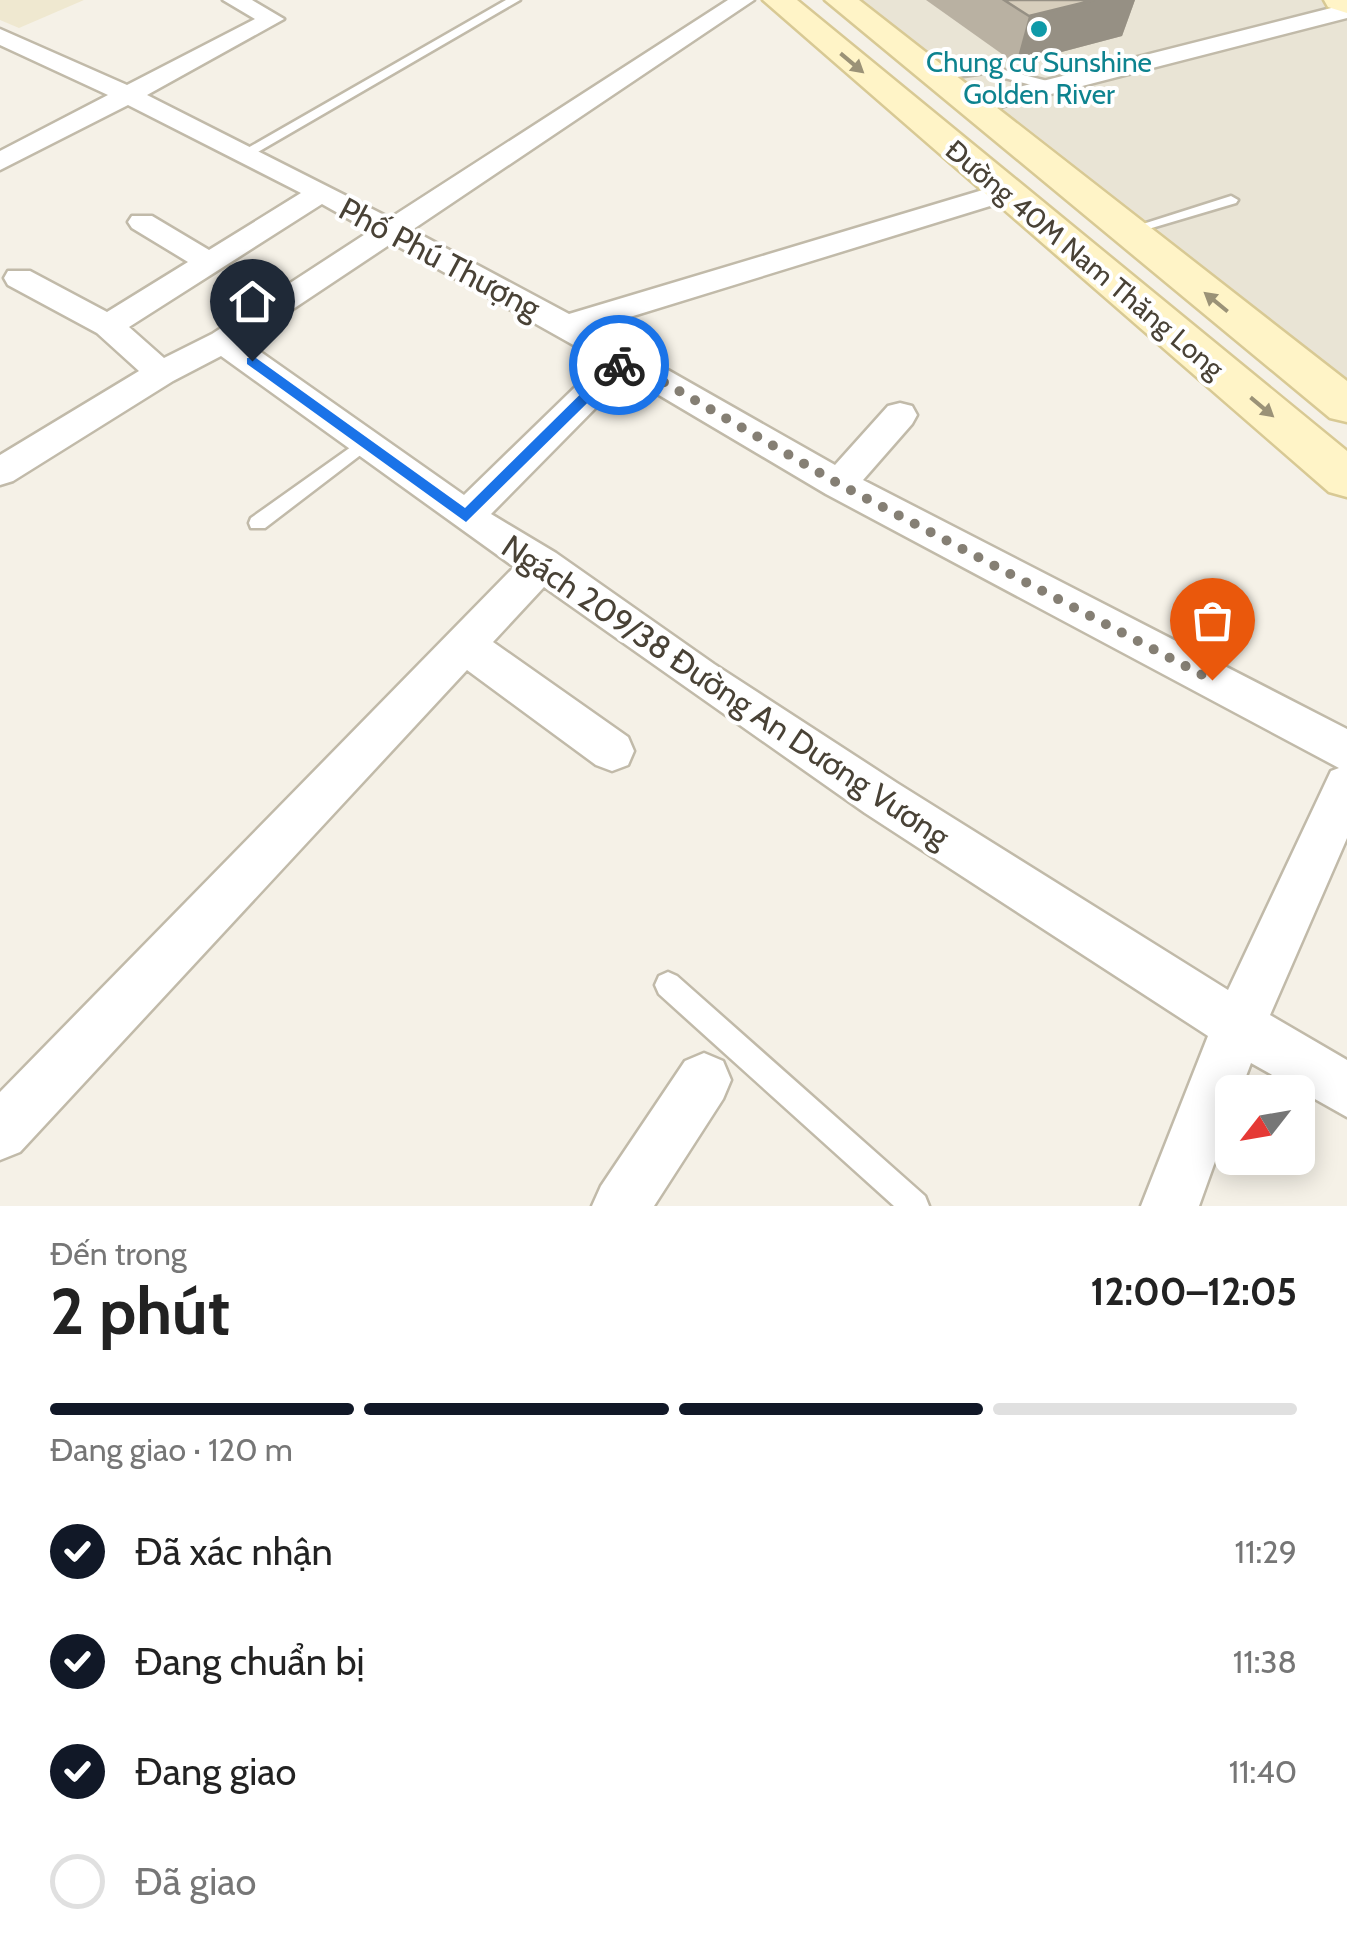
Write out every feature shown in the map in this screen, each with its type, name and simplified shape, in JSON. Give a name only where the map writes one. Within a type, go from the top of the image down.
[{"type":"street","points":[[0,162],[273,19],[234,0]]},
{"type":"street","points":[[8,455],[223,341],[743,0]]},
{"type":"street","name":"Đường 40M Nam Thăng Long","points":[[778,0],[1347,479]]},
{"type":"street","name":"Đường 40M Nam Thăng Long","points":[[840,0],[1128,231],[1339,390]]},
{"type":"street","points":[[1339,0],[1347,8]]},
{"type":"street","points":[[920,120],[1347,8]]},
{"type":"street","name":"Phố Phú Thượng","points":[[0,36],[246,153],[566,326],[839,484],[1347,751]]},
{"type":"street","points":[[566,326],[1006,192]]},
{"type":"street","points":[[108,326],[320,193]]},
{"type":"street","points":[[142,222],[210,263]]},
{"type":"street","points":[[19,278],[108,326],[162,373]]},
{"type":"street","name":"Ngách 209/38 Đường An Dương Vương","points":[[223,341],[466,516],[542,564],[726,694],[1238,1027],[1347,1090]]},
{"type":"street","points":[[466,516],[624,359]]},
{"type":"street","points":[[839,484],[900,415]]},
{"type":"street","points":[[0,1132],[542,564]]},
{"type":"street","points":[[465,645],[612,751]]},
{"type":"street","points":[[1170,1206],[1238,1027],[1347,786]]},
{"type":"street","points":[[621,1206],[704,1080]]},
{"type":"lane","points":[[246,153],[514,0]]},
{"type":"lane","points":[[935,76],[985,69],[1051,86]]},
{"type":"lane","points":[[1128,231],[1231,200]]},
{"type":"lane","points":[[258,522],[365,444]]},
{"type":"lane","points":[[668,985],[914,1206]]},
{"type":"shaded area","points":[[0,0],[84,0],[19,28],[0,20]]},
{"type":"shaded area","points":[[857,0],[1347,0],[1347,390]]},
{"type":"building","points":[[1004,0],[1094,0],[1029,16]]},
{"type":"way so far","points":[[619,365],[624,359],[839,484],[1212,680]]},
{"type":"place","name":"Chung cư Sunshine Golden River","points":[[1039,29]]},
{"type":"route","points":[[252,361],[466,516],[619,365]]}]
